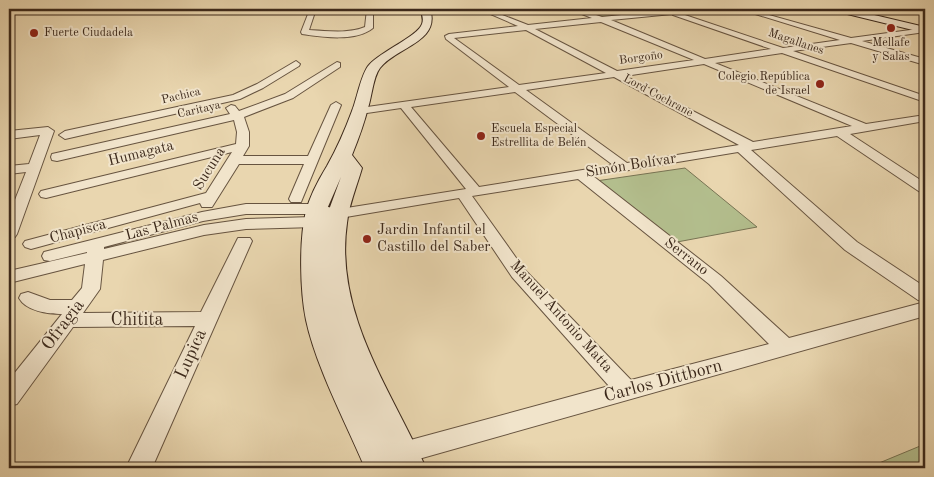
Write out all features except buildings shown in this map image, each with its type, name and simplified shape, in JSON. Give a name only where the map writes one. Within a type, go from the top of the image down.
[{"type":"main road","points":[[397,463],[334,361],[320,320],[314,270],[316,211],[336,166],[343,156],[360,111],[373,68],[382,59],[424,30],[428,18],[425,9]]},
{"type":"main road","points":[[838,9],[925,30]]},
{"type":"main road","points":[[909,15],[925,22]]},
{"type":"street","points":[[9,10],[110,9]]},
{"type":"street","points":[[313,9],[306,32],[346,34],[361,32],[369,28],[370,9]]},
{"type":"street","name":"Lord Cochrane","points":[[482,9],[526,27],[617,74],[746,147],[851,246],[925,296]]},
{"type":"street","points":[[572,9],[601,19],[866,128]]},
{"type":"street","name":"Magallanes","points":[[659,9],[925,99]]},
{"type":"street","points":[[624,167],[449,37],[451,35],[696,9]]},
{"type":"street","points":[[742,9],[925,62]]},
{"type":"street","name":"Borgoño","points":[[360,111],[925,30]]},
{"type":"street","name":"Pachica","points":[[65,136],[241,95],[296,64]]},
{"type":"street","name":"Caritaya","points":[[57,157],[238,115],[289,96],[337,65]]},
{"type":"street","points":[[223,100],[238,115]]},
{"type":"street","points":[[316,211],[313,160],[336,105]]},
{"type":"street","name":"Manuel Antonio Matta","points":[[404,105],[469,192],[518,273],[627,390]]},
{"type":"street","name":"Sucuna","points":[[203,223],[211,196],[236,160],[242,146],[243,133],[238,115]]},
{"type":"street","name":"Simón Bolívar","points":[[316,211],[469,192],[925,118]]},
{"type":"street","points":[[9,135],[48,131],[35,167],[14,212],[9,234]]},
{"type":"street","points":[[839,132],[925,189]]},
{"type":"street","name":"Humagata","points":[[46,194],[242,146]]},
{"type":"street","points":[[236,160],[313,160]]},
{"type":"street","points":[[9,170],[35,167]]},
{"type":"street","name":"Serrano","points":[[581,174],[715,280],[785,347]]},
{"type":"street","name":"Chapisca","points":[[31,244],[211,196]]},
{"type":"street","name":"Las Palmas","points":[[9,278],[96,251],[203,223],[246,209],[316,211]]},
{"type":"street","name":"Lupica","points":[[139,468],[244,241]]},
{"type":"street","name":"Las Palmas","points":[[9,267],[96,251]]},
{"type":"street","name":"Ofragia","points":[[9,397],[91,289],[96,251]]},
{"type":"street","name":"Chitita","points":[[28,298],[48,307],[72,314],[207,319]]},
{"type":"street","name":"Carlos Dittborn","points":[[397,463],[627,390],[925,309]]},
{"type":"green space","points":[[577,9],[652,9],[657,10],[607,17]]},
{"type":"green space","points":[[685,168],[757,227],[677,242],[596,181]]},
{"type":"green space","points":[[925,444],[925,468],[867,468]]},
{"type":"place","name":"Mellafe y Salas","points":[[891,28]]},
{"type":"place","name":"Fuerte Ciudadela","points":[[34,33]]},
{"type":"place","name":"Colegio República de Israel","points":[[820,84]]},
{"type":"place","name":"Escuela Especial Estrellita de Belén","points":[[481,136]]},
{"type":"place","name":"Jardin Infantil el Castillo del Saber","points":[[367,239]]}]
